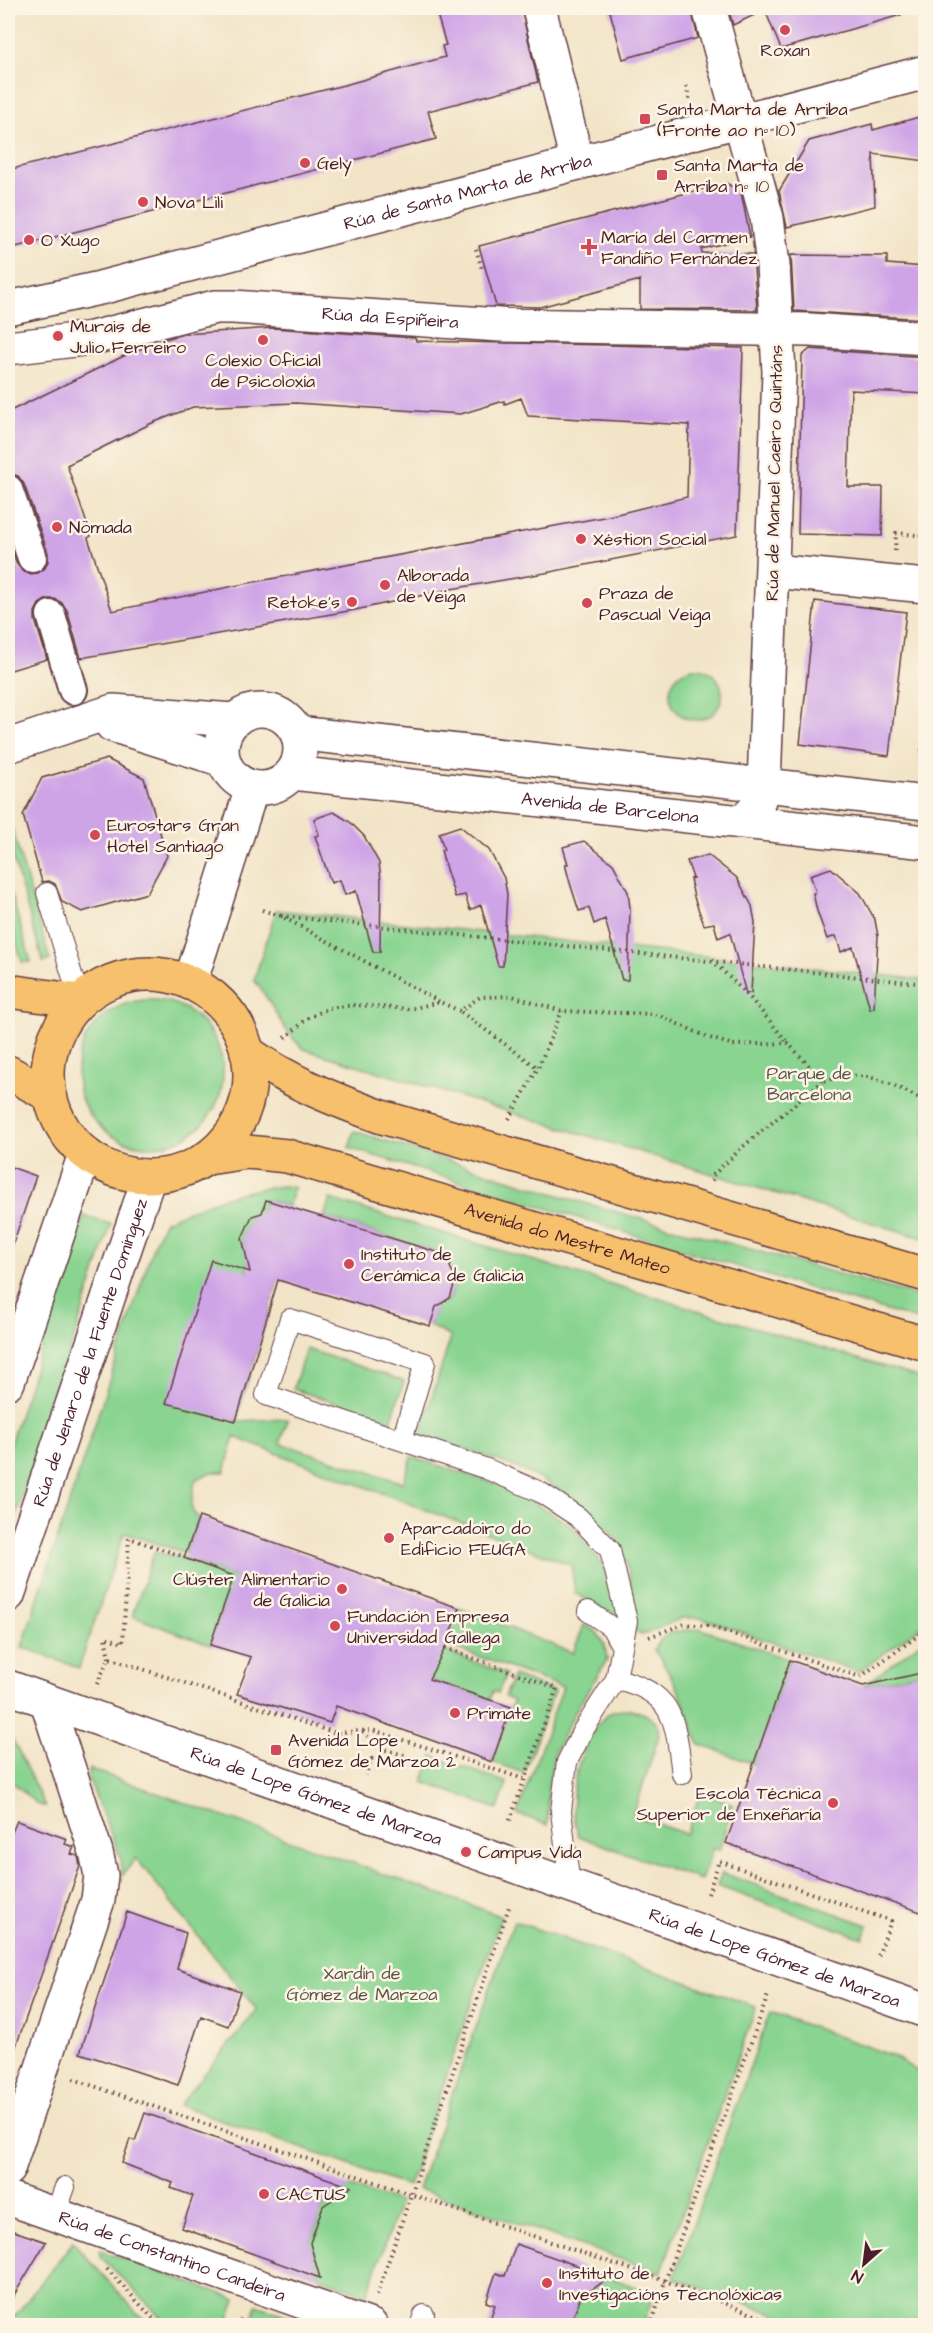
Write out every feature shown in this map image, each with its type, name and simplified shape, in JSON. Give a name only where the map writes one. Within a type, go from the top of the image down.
[{"type":"main road","points":[[162,975],[190,983],[210,995],[227,1011],[239,1030],[247,1052],[250,1082],[244,1111],[229,1137],[208,1158],[180,1172],[149,1177],[115,1171],[85,1154],[62,1127],[49,1095],[48,1061],[59,1028],[80,1001],[104,984],[132,976],[162,975]]},
{"type":"main road","points":[[8,991],[80,1001]]},
{"type":"main road","points":[[247,1052],[293,1081],[382,1118],[926,1275]]},
{"type":"main road","points":[[8,1072],[49,1095]]},
{"type":"main road","name":"Avenida do Mestre Mateo","points":[[208,1158],[247,1152],[287,1156],[926,1344]]},
{"type":"street","points":[[539,8],[578,162]]},
{"type":"street","name":"Rúa de Manuel Caeiro Quintáns","points":[[709,8],[767,218],[773,265],[779,372],[764,786],[756,808],[744,821]]},
{"type":"street","name":"Rúa de Santa Marta de Arriba","points":[[8,308],[99,288],[926,72]]},
{"type":"street","name":"Rúa da Espiñeira","points":[[8,348],[92,338],[215,307],[500,325],[810,330],[926,338]]},
{"type":"street","points":[[8,489],[32,558]]},
{"type":"street","points":[[772,572],[926,586]]},
{"type":"street","points":[[51,615],[73,690]]},
{"type":"street","points":[[263,709],[284,716],[297,733],[300,754],[292,773],[285,781],[275,786],[252,788],[234,778],[227,770],[223,760],[222,739],[233,720],[242,714],[263,709]]},
{"type":"street","points":[[8,746],[113,711],[233,720]]},
{"type":"street","points":[[93,719],[223,760]]},
{"type":"street","name":"Avenida de Barcelona","points":[[297,733],[764,786],[923,788]]},
{"type":"street","name":"Avenida de Barcelona","points":[[292,773],[926,842]]},
{"type":"street","points":[[190,983],[252,788]]},
{"type":"street","points":[[8,1382],[85,1154]]},
{"type":"street","name":"Rúa de Jenaro de la Fuente Domínguez","points":[[8,1595],[149,1177]]},
{"type":"street","name":"Rúa de Lope Gómez de Marzoa","points":[[8,1687],[926,2011]]},
{"type":"street","points":[[8,2169],[98,1900],[101,1875],[96,1852],[47,1702]]},
{"type":"street","name":"Rúa de Constantino Candeira","points":[[8,2198],[60,2201],[372,2315]]},
{"type":"lane","points":[[47,893],[80,1001]]},
{"type":"lane","points":[[402,1440],[425,1363],[290,1319],[266,1395],[487,1469],[540,1492],[578,1516],[610,1550],[627,1622],[616,1679],[582,1732],[567,1762],[561,1811],[570,1887]]},
{"type":"lane","points":[[588,1611],[611,1628],[622,1647]]},
{"type":"lane","points":[[616,1679],[637,1684],[660,1698],[676,1723],[682,1774]]},
{"type":"path","points":[[476,249],[482,269]]},
{"type":"path","points":[[896,533],[926,536]]},
{"type":"path","points":[[923,788],[926,707]]},
{"type":"path","points":[[262,910],[281,916],[460,1011],[538,1068]]},
{"type":"path","points":[[281,916],[926,984]]},
{"type":"path","points":[[711,960],[751,999],[823,1081]]},
{"type":"path","points":[[460,1011],[480,997],[512,996],[562,1011],[655,1014],[732,1045],[788,1043]]},
{"type":"path","points":[[284,1039],[308,1018],[328,1008],[355,1005],[410,1010],[440,1002]]},
{"type":"path","points":[[509,1119],[538,1068],[562,1011]]},
{"type":"path","points":[[711,1181],[713,1175],[746,1144],[823,1081],[851,1076],[870,1077],[926,1102]]},
{"type":"path","points":[[97,1684],[109,1658],[105,1637],[123,1642],[129,1538],[184,1557]]},
{"type":"path","points":[[622,1647],[684,1624],[708,1626],[860,1677],[926,1630]]},
{"type":"path","points":[[445,1648],[557,1688],[508,1823]]},
{"type":"path","points":[[109,1658],[336,1733],[372,1730],[524,1779]]},
{"type":"path","points":[[363,1730],[379,1748],[406,1756],[402,1768],[372,1759],[365,1775]]},
{"type":"path","points":[[708,1894],[719,1861],[891,1921],[878,1956]]},
{"type":"path","points":[[372,2315],[510,1904]]},
{"type":"path","points":[[651,2325],[768,1995]]},
{"type":"path","points":[[41,2068],[665,2281],[784,2325]]},
{"type":"green space","points":[[696,668],[706,670],[714,676],[720,684],[722,694],[720,704],[714,712],[706,718],[696,720],[686,718],[678,712],[672,704],[670,694],[672,684],[678,676],[686,670]]},
{"type":"green space","points":[[8,815],[50,960],[43,962],[8,841]]},
{"type":"green space","points":[[8,884],[31,962],[22,962],[8,913]]},
{"type":"green space","name":"Parque de Barcelona","points":[[276,910],[925,980],[925,1239],[304,1049],[289,1034],[254,980]]},
{"type":"green space","points":[[150,1000],[178,1006],[201,1022],[217,1045],[223,1073],[217,1101],[201,1124],[178,1140],[150,1146],[122,1140],[99,1124],[83,1101],[77,1073],[83,1045],[99,1022],[122,1006]]},
{"type":"green space","points":[[354,1131],[581,1202],[925,1298],[925,1322],[349,1148]]},
{"type":"green space","points":[[285,1186],[294,1188],[288,1206],[266,1200],[260,1216],[252,1216],[242,1238],[244,1247],[252,1250],[246,1270],[278,1280],[236,1421],[288,1419],[280,1443],[403,1483],[412,1457],[512,1489],[572,1526],[600,1562],[614,1585],[619,1617],[575,1593],[571,1565],[234,1437],[225,1472],[211,1472],[195,1480],[191,1507],[195,1515],[199,1517],[186,1553],[124,1533],[79,1668],[22,1647],[155,1241],[165,1221],[223,1198],[252,1190]]},
{"type":"green space","points":[[330,1199],[925,1379],[925,1623],[859,1672],[701,1618],[682,1618],[643,1635],[635,1631],[632,1588],[624,1556],[615,1537],[593,1515],[574,1499],[533,1475],[489,1457],[420,1435],[451,1337],[430,1326],[438,1299],[446,1301],[451,1297],[456,1279],[448,1272],[452,1257],[324,1217]]},
{"type":"green space","points":[[84,1216],[111,1224],[8,1540],[8,1450]]},
{"type":"green space","points":[[306,1349],[404,1381],[391,1421],[293,1389]]},
{"type":"green space","points":[[154,1552],[184,1558],[242,1579],[228,1595],[210,1645],[132,1616]]},
{"type":"green space","points":[[459,1608],[573,1653],[584,1625],[596,1631],[605,1646],[607,1660],[579,1705],[555,1751],[548,1787],[548,1825],[517,1814],[563,1687],[446,1645]]},
{"type":"green space","points":[[701,1629],[790,1660],[754,1764],[699,1744],[675,1683],[654,1650],[662,1638],[673,1632]]},
{"type":"green space","points":[[925,1639],[925,1672],[863,1686]]},
{"type":"green space","points":[[424,1643],[506,1674],[498,1693],[493,1691],[490,1700],[414,1674]]},
{"type":"green space","points":[[513,1676],[554,1691],[524,1773],[492,1762],[513,1701],[505,1697]]},
{"type":"green space","points":[[630,1709],[645,1714],[657,1723],[659,1735],[633,1816],[686,1834],[700,1794],[733,1804],[719,1850],[713,1848],[701,1880],[578,1836],[573,1793],[578,1766],[588,1740],[595,1728],[612,1712]]},
{"type":"green space","points":[[8,1730],[45,1806],[38,1805],[8,1778]]},
{"type":"green space","points":[[433,1756],[507,1783],[498,1809],[423,1782]]},
{"type":"green space","name":"Xardín de Gómez de Marzoa","points":[[90,1769],[501,1916],[409,2186],[179,2105],[257,2010],[136,1858],[122,1876],[121,1859],[88,1778]]},
{"type":"green space","points":[[722,1873],[868,1925],[863,1938],[717,1886]]},
{"type":"green space","name":"Xardín de Gómez de Marzoa","points":[[514,1921],[756,2007],[661,2273],[418,2189]]},
{"type":"green space","points":[[770,2012],[893,2056],[925,2076],[925,2325],[806,2325],[674,2278]]},
{"type":"green space","points":[[350,2187],[400,2202],[367,2295],[320,2278],[310,2243],[323,2206]]},
{"type":"green space","points":[[73,2242],[148,2325],[8,2325]]},
{"type":"green space","points":[[99,2250],[236,2299],[227,2325],[169,2325],[100,2256]]},
{"type":"green space","points":[[609,2277],[654,2294],[643,2325],[570,2326],[580,2299]]},
{"type":"green space","points":[[257,2305],[312,2325],[250,2325]]},
{"type":"building","points":[[435,8],[521,8],[538,82],[428,111],[436,139],[8,249],[8,170],[348,84],[445,57],[442,46],[446,45]]},
{"type":"building","points":[[609,8],[691,8],[698,38],[623,59]]},
{"type":"building","points":[[728,8],[900,8],[901,15],[781,49],[765,10],[733,25]]},
{"type":"building","points":[[926,115],[926,161],[873,154],[875,206],[787,227],[779,191],[809,141],[872,124],[873,130]]},
{"type":"building","points":[[726,183],[741,192],[750,237],[701,249],[702,253],[753,254],[757,310],[640,309],[640,280],[540,307],[496,306],[479,246]]},
{"type":"building","points":[[791,255],[887,256],[887,264],[926,267],[926,319],[794,311]]},
{"type":"building","points":[[273,328],[415,338],[416,341],[743,348],[737,535],[451,589],[360,609],[81,658],[67,610],[55,599],[47,599],[39,604],[35,612],[35,620],[47,659],[8,671],[8,538],[16,563],[22,571],[29,574],[38,573],[45,568],[48,553],[24,484],[18,476],[8,473],[8,412],[128,354],[184,334]],"holes":[[[521,398],[528,416],[689,425],[687,497],[609,516],[112,611],[88,538],[91,536],[67,465],[152,423],[193,407],[296,403],[461,414]]]},
{"type":"building","points":[[810,349],[926,357],[926,394],[851,390],[848,487],[883,487],[882,536],[798,534],[802,356]]},
{"type":"building","points":[[815,601],[906,612],[889,756],[800,744]]},
{"type":"building","name":"Eurostars Gran Hotel Santiago","points":[[107,759],[144,778],[167,856],[147,893],[82,912],[62,902],[55,884],[49,881],[42,882],[23,815],[42,778]]},
{"type":"building","points":[[334,812],[350,822],[364,836],[379,863],[381,880],[380,952],[373,952],[356,891],[345,895],[340,880],[331,883],[315,836],[319,835],[314,819]]},
{"type":"building","points":[[460,826],[489,850],[504,878],[507,894],[503,966],[498,966],[481,905],[470,910],[465,895],[455,897],[446,869],[439,833]]},
{"type":"building","points":[[584,841],[613,864],[628,892],[630,908],[628,980],[622,980],[605,919],[594,924],[589,908],[579,911],[570,883],[563,847]]},
{"type":"building","points":[[708,855],[737,878],[752,906],[755,922],[751,993],[746,994],[730,933],[718,938],[714,923],[704,925],[694,897],[690,879],[693,878],[687,861]]},
{"type":"building","points":[[831,868],[860,893],[875,920],[878,936],[874,1008],[870,1009],[853,947],[841,952],[836,936],[827,939],[817,911],[813,893],[816,892],[810,875]]},
{"type":"building","points":[[8,1166],[36,1176],[12,1247],[8,1247]]},
{"type":"building","points":[[266,1200],[453,1257],[450,1267],[456,1279],[450,1298],[436,1307],[430,1326],[278,1280],[236,1421],[166,1403],[211,1260],[250,1272],[242,1238],[252,1216],[262,1213]]},
{"type":"building","name":"Fundación Empresa Universidad Gallega","points":[[199,1517],[459,1608],[445,1648],[429,1679],[511,1707],[492,1762],[336,1706],[330,1723],[237,1694],[251,1657],[210,1645],[234,1576],[184,1558]]},
{"type":"building","name":"Escola Técnica Superior de Enxeñaría","points":[[790,1660],[863,1686],[926,1672],[926,1914],[726,1843]]},
{"type":"building","points":[[17,1821],[67,1839],[65,1844],[74,1847],[71,1854],[78,1856],[80,1866],[11,2060],[8,2060],[8,1841]]},
{"type":"building","points":[[127,1912],[186,1933],[177,1969],[240,1991],[228,2026],[201,2016],[178,2085],[80,2053]]},
{"type":"building","name":"CACTUS","points":[[145,2113],[351,2187],[323,2206],[310,2243],[320,2278],[182,2228],[193,2196],[171,2188],[173,2183],[122,2163],[130,2139],[135,2141]]},
{"type":"building","points":[[8,2229],[46,2242],[8,2305]]},
{"type":"building","name":"Instituto de Investigacións Tecnolóxicas","points":[[516,2244],[609,2277],[580,2299],[570,2325],[488,2325],[495,2305],[486,2302],[496,2273],[505,2276]]},
{"type":"place","name":"Roxan","points":[[785,30]]},
{"type":"place","name":"Santa Marta de Arriba (Fronte ao nº 10)","points":[[645,119]]},
{"type":"place","name":"Gely","points":[[305,163]]},
{"type":"place","name":"Santa Marta de Arriba nº 10","points":[[662,175]]},
{"type":"place","name":"Nova Lili","points":[[143,202]]},
{"type":"place","name":"O Xugo","points":[[29,240]]},
{"type":"place","name":"María del Carmen Fandiño Fernández","points":[[589,247]]},
{"type":"place","name":"Murais de Julio Ferreiro","points":[[58,336]]},
{"type":"place","name":"Colexio Oficial de Psicoloxía","points":[[263,340]]},
{"type":"place","name":"Nömada","points":[[57,527]]},
{"type":"place","name":"Xéstion Social","points":[[581,539]]},
{"type":"place","name":"Alborada de Veiga","points":[[385,585]]},
{"type":"place","name":"Retoke's","points":[[352,602]]},
{"type":"place","name":"Praza de Pascual Veiga","points":[[587,603]]},
{"type":"place","name":"Eurostars Gran Hotel Santiago","points":[[95,835]]},
{"type":"place","name":"Instituto de Cerámica de Galicia","points":[[349,1264]]},
{"type":"place","name":"Aparcadoiro do Edificio FEUGA","points":[[389,1538]]},
{"type":"place","name":"Clúster Alimentario de Galicia","points":[[342,1589]]},
{"type":"place","name":"Fundación Empresa Universidad Gallega","points":[[335,1626]]},
{"type":"place","name":"Primate","points":[[455,1713]]},
{"type":"place","name":"Avenida Lope Gómez de Marzoa 2","points":[[276,1750]]},
{"type":"place","name":"Escola Técnica Superior de Enxeñaría","points":[[833,1803]]},
{"type":"place","name":"Campus Vida","points":[[466,1852]]},
{"type":"place","name":"CACTUS","points":[[264,2194]]},
{"type":"place","name":"Instituto de Investigacións Tecnolóxicas","points":[[547,2283]]}]
